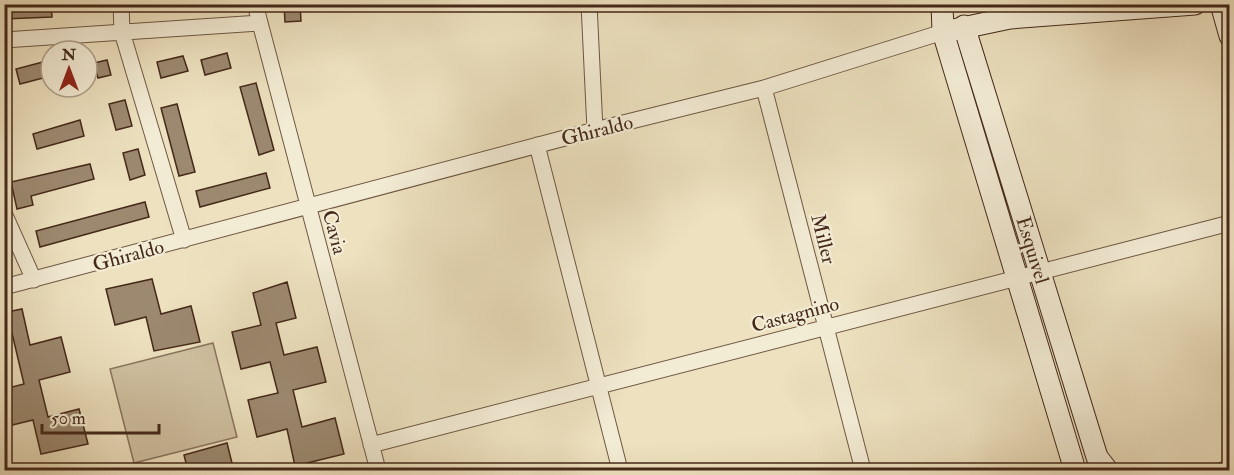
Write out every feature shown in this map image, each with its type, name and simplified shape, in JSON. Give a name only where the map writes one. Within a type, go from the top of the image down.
[{"type":"street","points":[[121,4],[122,32],[184,240]]},
{"type":"street","name":"Cavia","points":[[255,4],[378,471]]},
{"type":"street","points":[[589,4],[595,130]]},
{"type":"street","name":"Esquivel","points":[[942,4],[943,32],[1075,471]]},
{"type":"street","name":"Ghiraldo","points":[[4,287],[595,130],[764,88],[964,26],[1010,18],[1195,4]]},
{"type":"street","points":[[1221,4],[1230,36]]},
{"type":"street","points":[[4,40],[259,22]]},
{"type":"street","name":"Esquivel","points":[[964,26],[1097,457],[1107,471]]},
{"type":"street","name":"Miller","points":[[764,88],[824,328],[863,471]]},
{"type":"street","points":[[537,146],[620,471]]},
{"type":"street","points":[[4,213],[34,280]]},
{"type":"street","name":"Castagnino","points":[[371,445],[1017,278],[1040,270],[1230,223]]},
{"type":"street","points":[[1222,471],[1230,468]]},
{"type":"shaded area","points":[[213,343],[237,437],[134,463],[110,369]]},
{"type":"building","points":[[4,4],[51,4],[52,17],[4,19]]},
{"type":"building","points":[[284,4],[300,4],[301,21],[285,22]]},
{"type":"building","points":[[227,53],[231,68],[205,75],[201,60]]},
{"type":"building","points":[[183,56],[188,71],[161,78],[157,62]]},
{"type":"building","points":[[107,60],[111,75],[99,78],[99,62]]},
{"type":"building","points":[[39,63],[39,79],[20,84],[16,69]]},
{"type":"building","points":[[256,83],[274,150],[259,155],[240,87]]},
{"type":"building","points":[[125,100],[132,126],[116,130],[109,104]]},
{"type":"building","points":[[177,104],[195,172],[179,176],[161,108]]},
{"type":"building","points":[[80,120],[84,136],[37,149],[33,134]]},
{"type":"building","points":[[138,149],[145,175],[130,180],[123,153]]},
{"type":"building","points":[[90,164],[94,179],[31,196],[33,205],[17,209],[11,182]]},
{"type":"building","points":[[266,173],[270,188],[200,207],[196,191]]},
{"type":"building","points":[[145,202],[149,217],[40,247],[36,231]]},
{"type":"building","points":[[152,279],[161,314],[191,306],[200,342],[154,351],[146,317],[115,325],[106,289]]},
{"type":"building","points":[[287,282],[296,318],[276,323],[284,355],[317,347],[326,382],[293,390],[302,427],[335,418],[344,454],[295,466],[287,429],[257,437],[248,400],[278,393],[270,362],[241,369],[232,332],[261,325],[253,293]]},
{"type":"building","points":[[22,309],[30,345],[61,337],[70,372],[39,380],[48,417],[79,409],[88,444],[41,454],[33,420],[4,427],[4,389],[24,384],[7,312]]},
{"type":"building","points":[[227,443],[234,471],[188,471],[184,455]]}]
